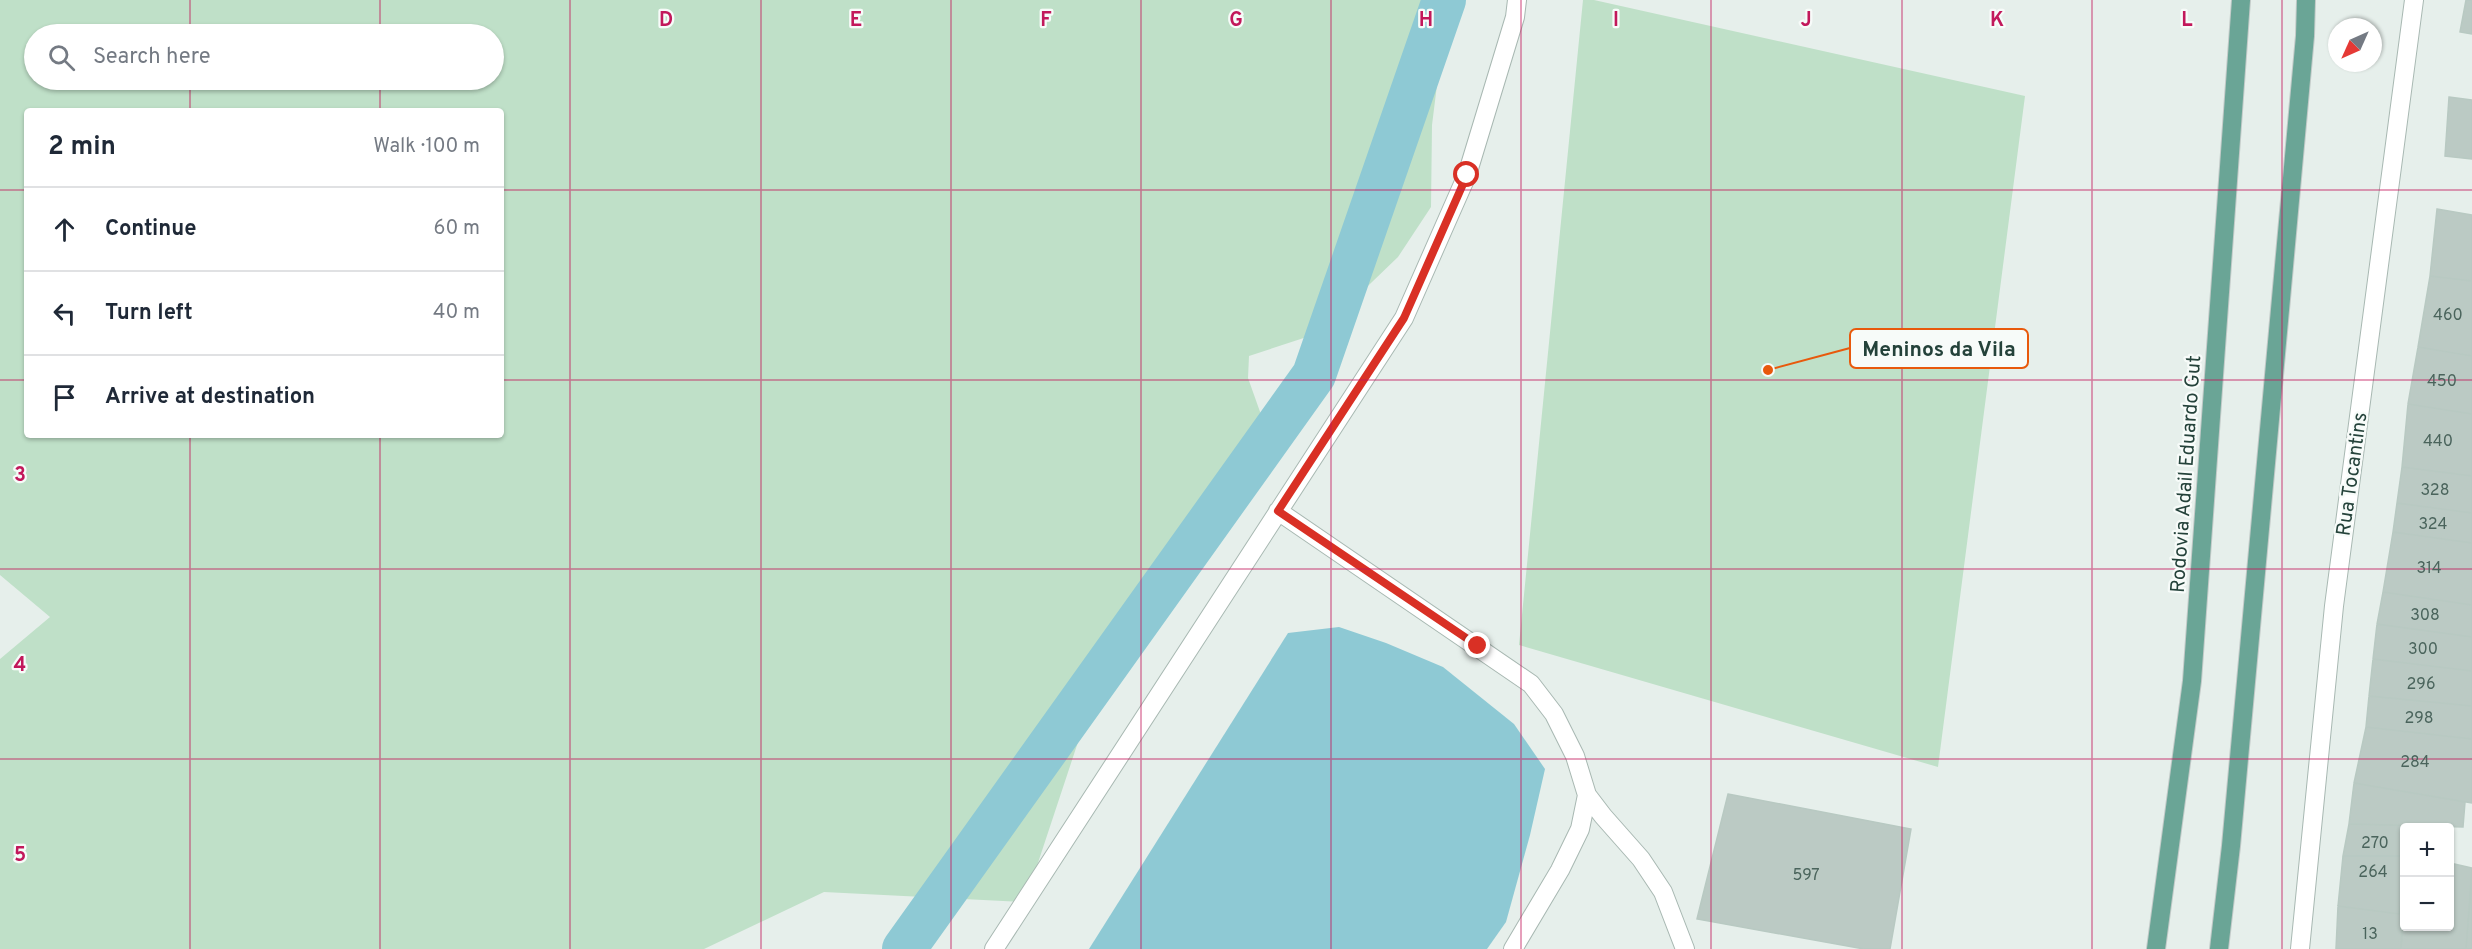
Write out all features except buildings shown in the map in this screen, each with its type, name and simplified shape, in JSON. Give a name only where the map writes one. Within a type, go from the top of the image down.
[{"type":"main road","name":"Rodovia Adail Eduardo Gut","points":[[2156,949],[2192,681],[2241,0]]},
{"type":"main road","points":[[2219,949],[2232,834],[2305,36],[2306,0]]},
{"type":"street","points":[[994,949],[1404,318],[1467,175],[1515,17],[1517,0]]},
{"type":"street","name":"Rua Tocantins","points":[[2300,949],[2334,606],[2414,0]]},
{"type":"street","points":[[1278,511],[1531,684],[1554,714],[1575,756],[1587,795],[1641,859],[1663,892],[1685,949]]},
{"type":"street","points":[[1514,949],[1560,870],[1580,829],[1587,795]]},
{"type":"green space","points":[[0,0],[1437,0],[1442,45],[1432,125],[1431,207],[1398,257],[1319,333],[1249,356],[1248,378],[1264,423],[1251,465],[1212,538],[1082,730],[1025,902],[824,892],[704,949],[0,949],[0,659],[50,617],[0,575]]},
{"type":"green space","points":[[1583,0],[1594,0],[2025,96],[1938,767],[1519,645]]},
{"type":"water","points":[[1339,627],[1386,643],[1443,667],[1514,724],[1545,769],[1506,922],[1487,949],[1089,949],[1288,633]]},
{"type":"waterway","points":[[904,949],[1314,375],[1444,0]]},
{"type":"place","name":"Meninos da Vila","points":[[1768,370]]},
{"type":"route","points":[[1467,175],[1404,318],[1278,511],[1478,646]]}]
